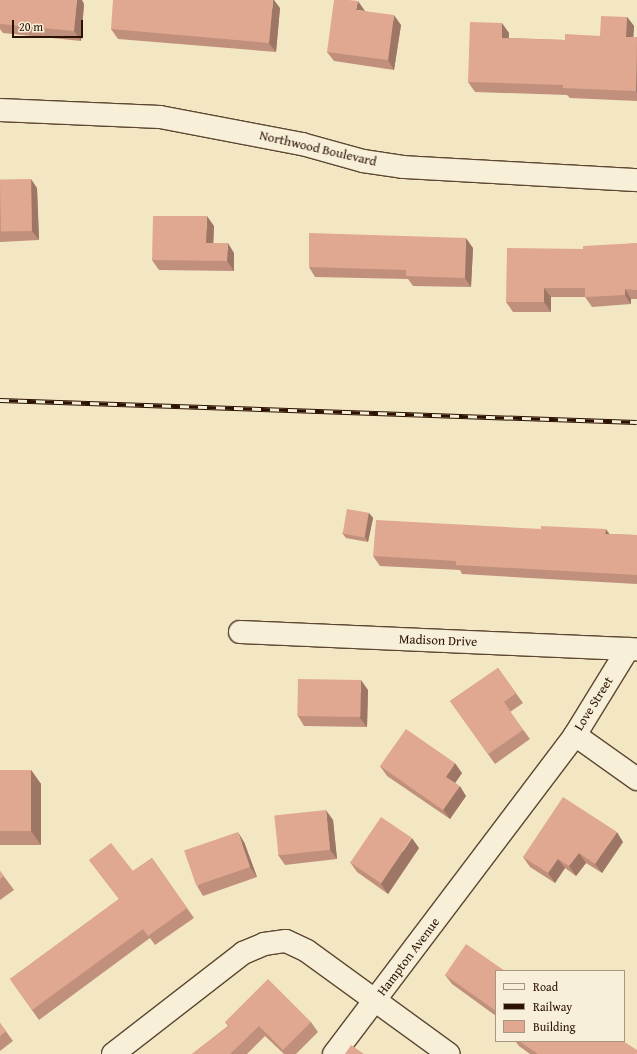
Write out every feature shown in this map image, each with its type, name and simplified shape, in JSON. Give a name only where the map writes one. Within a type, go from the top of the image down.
[{"type":"street","name":"Northwood Boulevard","points":[[0,110],[160,117],[302,144],[363,161],[403,167],[637,180]]},
{"type":"street","name":"Madison Drive","points":[[240,632],[633,649]]},
{"type":"street","name":"Love Street","points":[[633,649],[575,736],[637,779]]},
{"type":"street","name":"Hampton Avenue","points":[[113,1054],[243,953],[264,944],[286,941],[307,951],[376,1001],[575,736]]},
{"type":"street","points":[[334,1054],[376,1001],[449,1054]]},
{"type":"building","points":[[0,0],[77,0],[74,31],[0,24]]},
{"type":"building","points":[[113,0],[273,0],[269,43],[111,29]]},
{"type":"building","points":[[334,0],[358,1],[356,10],[394,15],[388,60],[327,52]]},
{"type":"building","points":[[601,16],[627,17],[626,37],[637,37],[636,91],[563,88],[563,85],[468,82],[470,22],[502,23],[502,38],[565,40],[565,34],[600,36]]},
{"type":"building","points":[[31,179],[32,231],[1,232],[0,180]]},
{"type":"building","points":[[153,216],[207,216],[206,243],[228,243],[227,261],[152,260]]},
{"type":"building","points":[[309,233],[466,238],[465,278],[406,276],[406,270],[309,267]]},
{"type":"building","points":[[637,243],[637,290],[625,289],[625,295],[585,297],[585,288],[544,288],[544,302],[506,302],[507,248],[583,249],[583,246]]},
{"type":"building","points":[[347,509],[369,513],[364,537],[343,534]]},
{"type":"building","points":[[376,520],[541,529],[541,526],[606,529],[605,534],[637,535],[637,575],[456,565],[456,561],[373,556]]},
{"type":"building","points":[[498,668],[516,693],[504,702],[523,730],[488,754],[450,701]]},
{"type":"building","points":[[298,679],[361,680],[360,717],[297,716]]},
{"type":"building","points":[[406,729],[455,763],[446,777],[460,786],[443,810],[380,766]]},
{"type":"building","points":[[0,770],[31,770],[31,831],[0,831]]},
{"type":"building","points":[[563,797],[617,832],[595,864],[579,853],[569,866],[558,859],[548,873],[523,857]]},
{"type":"building","points":[[326,810],[330,850],[278,855],[274,815]]},
{"type":"building","points":[[381,817],[412,838],[381,883],[350,863]]},
{"type":"building","points":[[238,832],[250,867],[196,886],[184,851]]},
{"type":"building","points":[[111,843],[133,871],[152,858],[187,908],[148,936],[143,929],[32,1010],[10,979],[119,899],[89,860]]},
{"type":"building","points":[[0,871],[4,876],[0,879]]},
{"type":"building","points":[[466,944],[504,970],[495,970],[495,1010],[445,975]]},
{"type":"building","points":[[268,979],[311,1022],[283,1050],[259,1026],[230,1054],[192,1054],[229,1026],[225,1022]]},
{"type":"building","points":[[0,1023],[6,1031],[0,1036]]},
{"type":"building","points":[[520,1042],[625,1042],[637,1050],[637,1054],[538,1054]]},
{"type":"building","points":[[351,1045],[364,1054],[345,1054]]},
{"type":"railway","points":[[0,400],[637,422]]}]
